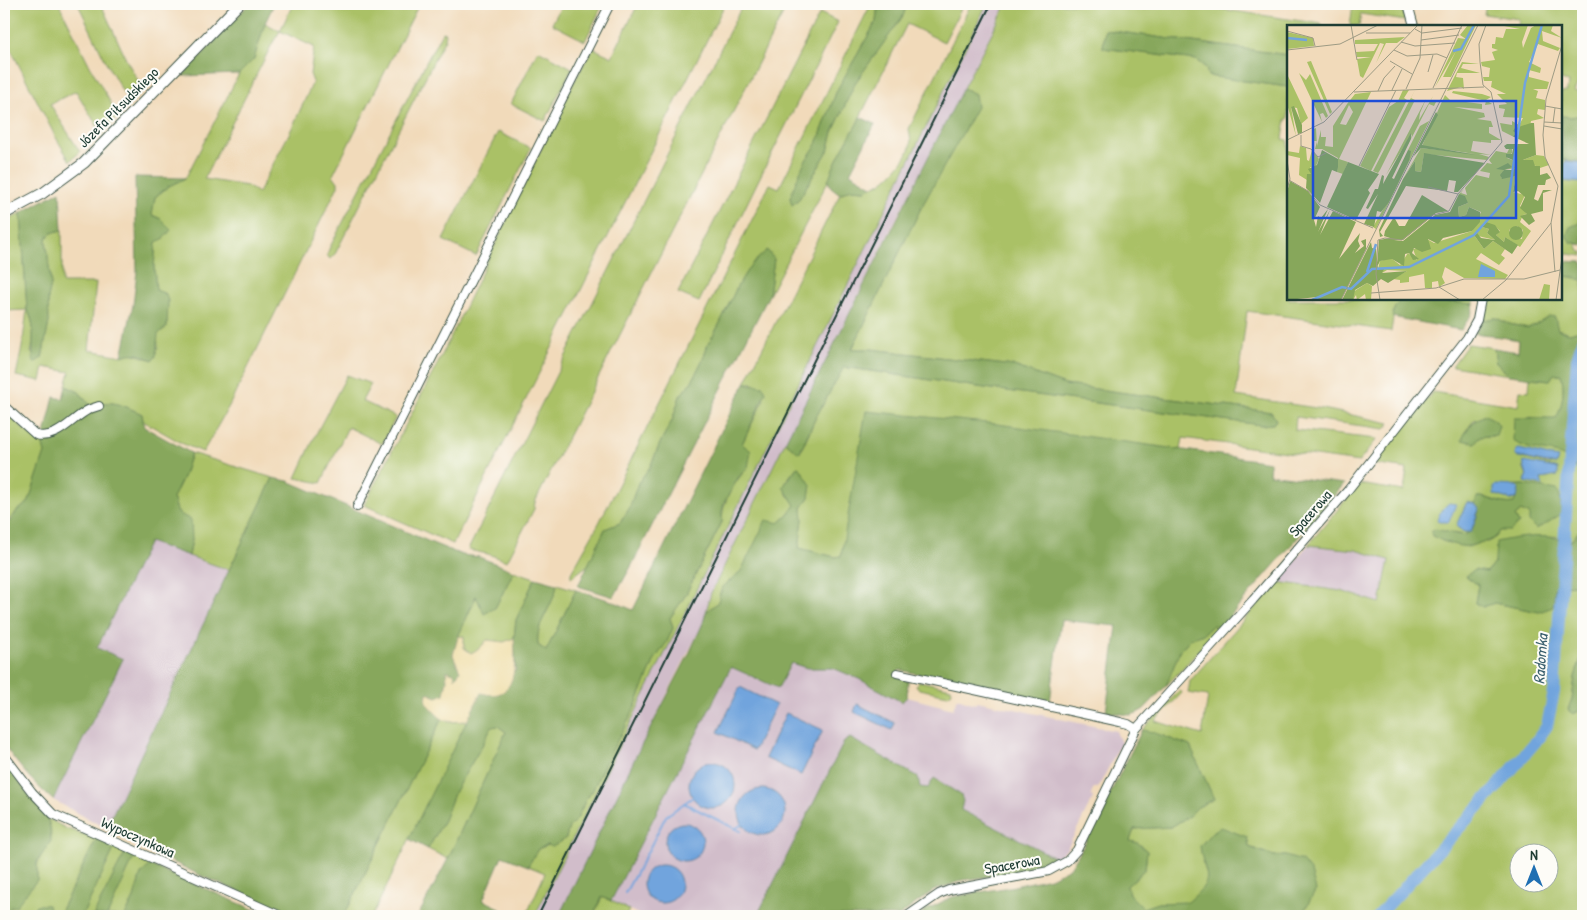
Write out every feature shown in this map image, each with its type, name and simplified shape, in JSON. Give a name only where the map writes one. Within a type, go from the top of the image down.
[{"type":"street","name":"Józefa Piłsudskiego","points":[[4,214],[43,193],[84,163],[239,4]]},
{"type":"street","points":[[357,507],[610,4]]},
{"type":"street","points":[[1408,4],[1414,25]]},
{"type":"street","name":"Spacerowa","points":[[907,916],[939,894],[949,890],[1049,872],[1067,861],[1077,850],[1136,729],[1348,490],[1467,338],[1477,320],[1481,300]]},
{"type":"street","points":[[4,406],[36,435],[42,437],[54,434],[88,410],[99,406]]},
{"type":"street","points":[[897,673],[1120,722],[1136,729]]},
{"type":"street","name":"Wypoczynkowa","points":[[4,755],[32,792],[53,814],[281,916]]},
{"type":"shaded area","points":[[987,4],[1007,4],[892,227],[711,593],[703,623],[638,752],[586,862],[559,916],[534,916]]},
{"type":"shaded area","points":[[149,542],[229,570],[106,828],[53,800],[122,660],[97,649]]},
{"type":"shaded area","points":[[1308,545],[1356,550],[1389,560],[1380,603],[1341,591],[1277,582]]},
{"type":"shaded area","points":[[791,662],[807,668],[833,668],[859,679],[902,702],[907,697],[953,709],[957,698],[975,704],[977,701],[1116,731],[1121,743],[1098,788],[1094,788],[1092,791],[1091,795],[1093,798],[1067,849],[1056,858],[961,810],[963,801],[934,779],[928,788],[920,787],[918,777],[844,742],[757,916],[642,916],[611,901],[731,666],[778,688]]},
{"type":"green space","points":[[4,4],[59,4],[91,68],[118,116],[102,134],[76,91],[50,104],[80,152],[70,161],[55,136],[4,36]]},
{"type":"green space","points":[[78,4],[101,4],[128,63],[143,89],[130,104],[108,66]]},
{"type":"green space","points":[[249,4],[274,4],[265,23],[254,59],[239,74],[182,76]]},
{"type":"green space","points":[[293,4],[419,4],[333,175],[338,182],[338,186],[229,406],[203,452],[185,445],[143,421],[142,414],[128,408],[111,403],[90,405],[79,392],[66,386],[70,372],[44,367],[41,381],[16,376],[27,310],[30,314],[33,331],[31,353],[42,358],[49,322],[48,298],[51,285],[46,239],[51,233],[62,230],[62,283],[96,283],[89,350],[122,356],[131,353],[153,360],[158,346],[157,334],[167,327],[166,294],[156,291],[154,267],[156,241],[163,239],[161,219],[152,215],[155,197],[169,186],[186,177],[239,74],[254,59],[265,23],[280,31]],"holes":[[[280,31],[314,47],[310,74],[313,82],[291,130],[258,193],[247,186],[204,179]]]},
{"type":"green space","points":[[562,4],[603,4],[585,41],[552,24]]},
{"type":"green space","points":[[638,4],[725,4],[453,544],[364,505],[440,359],[570,89],[593,48],[612,57]]},
{"type":"green space","points":[[743,4],[788,4],[535,502],[534,509],[507,561],[488,554],[468,550]]},
{"type":"green space","points":[[871,4],[878,4],[876,22],[837,90],[817,144],[804,163],[792,205],[799,199],[828,151],[833,132],[855,83],[903,16],[907,4],[951,4],[961,9],[944,42],[907,24],[769,295],[774,259],[750,266],[738,285],[708,344],[692,381],[680,396],[672,421],[650,467],[638,483],[629,509],[620,523],[605,529],[588,565],[571,578],[571,573],[599,523],[770,184],[779,188]]},
{"type":"green space","points":[[878,4],[907,4],[903,16],[855,83],[833,132],[828,151],[799,199],[792,205],[790,198],[796,181],[804,163],[817,144],[837,90],[876,22]]},
{"type":"green space","points":[[971,4],[987,4],[539,907],[534,916],[526,916],[545,873],[528,866],[538,849],[566,838],[569,827],[577,819],[586,799],[593,790],[604,765],[632,714],[655,659],[673,628],[670,618],[685,596],[722,522],[724,507],[730,493],[748,467],[742,444],[764,399],[753,383],[745,383],[840,194],[851,189],[866,190],[881,183],[896,170],[907,154],[910,145],[909,129]]},
{"type":"green space","points":[[1007,4],[1186,4],[1322,24],[1287,25],[1287,55],[1105,30],[1103,48],[1196,60],[1206,68],[1208,76],[1287,87],[1287,119],[1283,139],[1287,140],[1287,300],[1401,300],[1395,306],[1391,331],[1247,311],[1236,396],[1323,409],[1390,423],[1385,429],[1296,417],[1295,430],[1377,439],[1359,462],[1183,438],[1181,450],[1138,444],[846,534],[841,556],[835,557],[799,548],[803,519],[802,508],[809,497],[805,476],[797,467],[786,481],[787,495],[795,505],[749,557],[741,571],[723,587],[718,602],[706,612],[711,593],[785,442],[800,453],[816,417],[843,367],[1261,425],[1273,424],[1276,420],[1271,412],[1065,385],[1014,366],[871,349],[852,349],[921,208],[956,143],[975,94],[963,88]]},
{"type":"green space","points":[[1353,4],[1401,4],[1405,21],[1361,14],[1359,25],[1350,25]]},
{"type":"green space","points":[[1486,4],[1583,4],[1583,84],[1578,83],[1574,91],[1583,93],[1583,115],[1562,116],[1562,92],[1567,91],[1568,82],[1562,80],[1562,25],[1518,25],[1519,19],[1484,14]]},
{"type":"green space","points":[[820,13],[838,22],[699,302],[678,293]]},
{"type":"green space","points":[[1105,30],[1287,55],[1287,87],[1208,76],[1206,68],[1196,60],[1103,48]]},
{"type":"green space","points":[[442,32],[446,33],[445,39],[334,256],[330,259],[327,255],[329,249]]},
{"type":"green space","points":[[538,50],[572,68],[545,121],[511,104]]},
{"type":"green space","points":[[963,88],[975,94],[977,107],[921,208],[852,349],[871,349],[1014,366],[1065,385],[1271,412],[1276,420],[1273,424],[1261,425],[844,367],[816,417],[799,453],[785,442]]},
{"type":"green space","points":[[1583,115],[1583,163],[1562,159],[1562,116]]},
{"type":"green space","points":[[860,117],[875,124],[850,173],[872,186],[866,190],[851,189],[840,194],[831,187],[828,181]]},
{"type":"green space","points":[[498,132],[531,148],[476,256],[443,240]]},
{"type":"green space","points":[[1562,159],[1567,161],[1565,162],[1563,181],[1583,183],[1582,213],[1571,242],[1583,245],[1576,244],[1580,252],[1583,252],[1583,256],[1562,253]]},
{"type":"green space","points":[[135,177],[186,178],[169,186],[155,197],[152,215],[161,219],[171,230],[163,239],[156,242],[154,267],[156,290],[166,294],[168,301],[167,327],[158,334],[156,356],[153,360],[134,354],[122,356],[133,305],[137,271]]},
{"type":"green space","points":[[60,191],[62,230],[51,233],[46,239],[51,285],[48,298],[49,322],[42,358],[34,363],[33,329],[27,310],[21,213]]},
{"type":"green space","points":[[1583,210],[1583,245],[1571,242],[1566,236],[1570,227],[1580,223]]},
{"type":"green space","points":[[21,213],[27,310],[4,311],[4,223]]},
{"type":"green space","points":[[767,250],[774,259],[769,295],[614,597],[578,586],[605,529],[620,523],[629,509],[638,483],[650,467],[672,421],[680,396],[692,381],[708,344],[738,285],[750,266]]},
{"type":"green space","points":[[1562,261],[1583,262],[1583,280],[1562,275]]},
{"type":"green space","points":[[1566,275],[1583,280],[1583,329],[1570,333],[1539,323],[1528,328],[1509,324],[1496,318],[1483,320],[1488,300],[1562,300]]},
{"type":"green space","points":[[1401,300],[1474,304],[1471,315],[1461,330],[1392,317],[1395,306]]},
{"type":"green space","points":[[1423,300],[1474,300],[1474,304],[1453,303]]},
{"type":"green space","points":[[1549,316],[1555,317],[1558,330],[1570,333],[1583,329],[1583,479],[1576,467],[1561,455],[1534,449],[1513,441],[1514,418],[1556,418],[1563,397],[1561,374],[1554,374],[1550,380],[1509,375],[1496,363],[1494,348],[1518,352],[1519,340],[1475,333],[1483,320],[1496,318],[1509,324],[1528,328]]},
{"type":"green space","points":[[1468,344],[1494,348],[1496,363],[1509,375],[1452,366]]},
{"type":"green space","points":[[1554,374],[1561,374],[1563,397],[1556,419],[1527,417],[1552,452],[1565,455],[1577,466],[1583,479],[1582,527],[1571,541],[1554,536],[1495,562],[1487,572],[1474,570],[1478,585],[1475,603],[1483,607],[1494,603],[1539,612],[1555,587],[1583,586],[1583,652],[1575,677],[1572,700],[1568,709],[1573,714],[1583,709],[1583,916],[1303,916],[1302,914],[1316,890],[1285,856],[1274,856],[1249,847],[1247,837],[1237,834],[1202,861],[1207,880],[1203,889],[1188,903],[1158,903],[1143,908],[1129,894],[1127,886],[1145,869],[1147,851],[1138,843],[1130,841],[1134,829],[1171,827],[1189,816],[1198,807],[1214,799],[1190,746],[1142,730],[1180,690],[1182,693],[1155,721],[1202,735],[1208,696],[1188,693],[1190,681],[1277,582],[1341,591],[1380,603],[1389,560],[1356,550],[1308,545],[1359,484],[1404,491],[1407,469],[1373,464],[1433,392],[1518,406],[1520,390],[1529,391],[1530,378],[1550,380]],"holes":[[[1475,419],[1493,436],[1479,437],[1464,433]],[[1516,450],[1558,459],[1549,465],[1515,456]],[[1535,464],[1555,468],[1549,478],[1525,480],[1527,477],[1523,467]],[[1524,485],[1537,529],[1529,515],[1521,511],[1515,516],[1519,523],[1500,531],[1496,537],[1488,542],[1468,547],[1442,541],[1454,533],[1465,535],[1471,532],[1464,532],[1456,526],[1467,502],[1475,504],[1477,497],[1482,497],[1509,504],[1514,503],[1517,498],[1511,500],[1494,494],[1505,486]]]},
{"type":"green space","points":[[347,375],[371,384],[362,401],[396,417],[382,444],[348,427],[321,483],[296,478],[318,430]]},
{"type":"green space","points":[[745,383],[763,386],[766,392],[742,444],[751,451],[748,467],[738,478],[724,503],[722,522],[685,596],[670,618],[673,628],[667,642],[655,659],[632,714],[577,819],[569,827],[566,838],[552,847],[547,845],[538,849],[528,866],[502,856],[483,900],[500,908],[499,916],[418,916],[448,859],[506,732],[498,726],[491,727],[455,791],[444,820],[428,849],[409,839],[481,692],[486,694],[516,670],[514,638],[516,620],[535,578],[557,584],[539,629],[538,645],[546,651],[576,590],[612,601],[633,610]]},
{"type":"green space","points":[[66,386],[79,392],[90,405],[112,403],[142,414],[144,427],[191,453],[184,475],[173,498],[178,513],[191,520],[192,539],[189,556],[149,542],[97,648],[123,659],[53,800],[27,774],[4,745],[4,523],[10,521],[17,511],[28,503],[45,453],[42,441],[54,397],[63,399]]},
{"type":"green space","points":[[4,410],[29,434],[42,441],[45,453],[28,503],[6,523],[4,523]]},
{"type":"green space","points":[[866,411],[997,424],[1270,462],[1269,474],[1344,484],[1220,628],[1213,625],[1203,634],[1190,639],[1180,650],[1166,686],[1144,709],[1137,713],[1130,715],[1106,712],[1117,626],[1061,620],[1050,702],[900,670],[895,675],[908,681],[907,697],[902,702],[859,679],[833,668],[807,668],[791,663],[778,688],[731,667],[611,901],[602,897],[593,916],[559,916],[638,752],[688,656],[706,612],[718,602],[723,587],[741,571],[766,520],[779,523],[795,505],[783,487],[797,467],[800,468],[811,485],[809,497],[802,508],[803,519],[799,548],[835,557],[841,556]]},
{"type":"green space","points":[[1485,415],[1495,420],[1499,426],[1496,435],[1479,437],[1475,443],[1462,440],[1471,425]]},
{"type":"green space","points":[[191,453],[273,478],[229,570],[189,556],[192,539],[178,513],[173,498],[184,475]]},
{"type":"green space","points":[[273,478],[288,481],[462,555],[479,557],[514,571],[495,608],[484,614],[476,596],[458,637],[453,655],[460,671],[455,678],[454,673],[446,671],[447,680],[444,694],[437,697],[427,693],[427,703],[442,718],[344,916],[298,916],[204,877],[106,828]]},
{"type":"green space","points":[[1524,485],[1558,490],[1561,500],[1561,514],[1536,529],[1529,522],[1529,515],[1521,511],[1515,516],[1519,523],[1510,531],[1500,531],[1488,541],[1470,546],[1456,545],[1432,536],[1431,532],[1436,529],[1460,535],[1469,532],[1473,527],[1479,509],[1475,504],[1477,497],[1509,504],[1514,503],[1519,489],[1516,486]]},
{"type":"green space","points":[[1583,499],[1583,586],[1555,587],[1553,607],[1539,612],[1494,603],[1483,607],[1475,603],[1478,585],[1466,576],[1474,570],[1487,572],[1495,562],[1496,542],[1534,537],[1552,537],[1571,541],[1582,527],[1581,508]]},
{"type":"green space","points":[[514,571],[535,578],[516,620],[514,638],[504,642],[487,640],[480,648],[471,653],[464,648],[464,636],[458,637],[477,595],[480,604],[495,608]]},
{"type":"green space","points":[[557,584],[576,590],[546,651],[538,645],[539,629]]},
{"type":"green space","points":[[1213,625],[1220,628],[1166,686],[1180,650],[1190,639],[1203,634]]},
{"type":"green space","points":[[1583,652],[1583,709],[1573,714],[1568,710]]},
{"type":"green space","points":[[919,681],[951,688],[952,692],[948,695],[919,689],[916,685]]},
{"type":"green space","points":[[442,718],[449,722],[467,721],[372,916],[344,916]]},
{"type":"green space","points":[[498,726],[506,732],[448,859],[428,849],[444,820],[455,791],[491,727]]},
{"type":"green space","points":[[1142,730],[1190,746],[1214,799],[1198,807],[1189,816],[1171,827],[1134,829],[1130,841],[1138,843],[1147,851],[1145,869],[1127,886],[1129,894],[1143,908],[1158,903],[1188,902],[1206,882],[1206,871],[1200,846],[1212,832],[1221,827],[1247,837],[1249,847],[1274,856],[1285,856],[1302,861],[1311,872],[1316,890],[1302,914],[1303,916],[919,916],[928,909],[952,897],[1050,878],[1070,868],[1083,847]]},
{"type":"green space","points":[[850,738],[918,777],[920,787],[928,788],[934,778],[961,795],[963,801],[961,810],[1056,858],[1030,871],[963,880],[933,891],[899,916],[757,916],[844,742]]},
{"type":"green space","points":[[4,762],[47,818],[51,841],[37,862],[37,880],[16,906],[11,907],[8,916],[4,916]]},
{"type":"green space","points":[[47,818],[67,829],[97,838],[58,916],[50,915],[36,905],[31,916],[8,916],[11,907],[37,880],[38,862],[51,836]]},
{"type":"green space","points":[[97,838],[115,847],[82,916],[58,916]]},
{"type":"green space","points":[[115,847],[126,851],[93,916],[82,916]]},
{"type":"green space","points":[[126,851],[135,855],[107,916],[93,916]]},
{"type":"green space","points":[[135,855],[150,865],[141,874],[134,898],[125,916],[107,916]]},
{"type":"green space","points":[[150,865],[269,916],[125,916],[134,898],[141,874]]},
{"type":"green space","points":[[602,896],[629,910],[626,916],[593,916]]},
{"type":"green space","points":[[36,905],[48,905],[50,915],[53,916],[31,916]]},
{"type":"sand","points":[[464,636],[464,648],[471,653],[480,648],[487,640],[504,642],[514,638],[514,669],[508,687],[502,692],[493,695],[481,693],[467,721],[452,722],[440,717],[426,703],[427,693],[437,697],[444,694],[447,680],[446,671],[454,673],[455,678],[460,671],[453,655],[458,637]]},
{"type":"water","points":[[1565,162],[1583,163],[1583,183],[1563,181]]},
{"type":"water","points":[[1519,449],[1558,458],[1556,465],[1515,456],[1516,450]]},
{"type":"water","points":[[1523,463],[1558,469],[1558,476],[1541,479],[1543,486],[1525,482],[1527,476]]},
{"type":"water","points":[[1496,485],[1516,486],[1519,489],[1517,498],[1511,500],[1494,494]]},
{"type":"water","points":[[1467,502],[1475,504],[1479,509],[1471,532],[1464,532],[1456,526]]},
{"type":"water","points":[[1449,503],[1456,504],[1449,522],[1439,522],[1437,520],[1439,515]]},
{"type":"water","points":[[740,687],[776,705],[754,750],[718,732]]},
{"type":"water","points":[[857,704],[895,723],[892,730],[854,712]]},
{"type":"water","points":[[786,713],[823,730],[801,775],[765,758]]},
{"type":"water","points":[[712,762],[725,766],[731,772],[735,785],[731,798],[725,804],[712,808],[699,804],[693,798],[689,785],[693,772],[699,766]]},
{"type":"water","points":[[762,789],[775,793],[781,799],[785,812],[781,825],[775,831],[762,835],[749,831],[743,825],[739,812],[743,799],[749,793]]},
{"type":"water","points":[[684,823],[698,828],[703,842],[698,856],[684,861],[670,856],[665,842],[670,828]]},
{"type":"water","points":[[662,865],[676,870],[681,884],[676,898],[662,903],[648,898],[643,884],[648,870]]},
{"type":"waterway","name":"Radomka","points":[[1378,916],[1496,788],[1547,726],[1554,692],[1577,359],[1583,340]]},
{"type":"waterway","points":[[648,851],[666,816],[693,797]]},
{"type":"waterway","points":[[684,803],[724,823]]},
{"type":"waterway","points":[[726,824],[740,831]]},
{"type":"waterway","points":[[736,828],[743,824]]},
{"type":"waterway","points":[[625,893],[647,853]]},
{"type":"railway","points":[[538,916],[991,4]]}]
